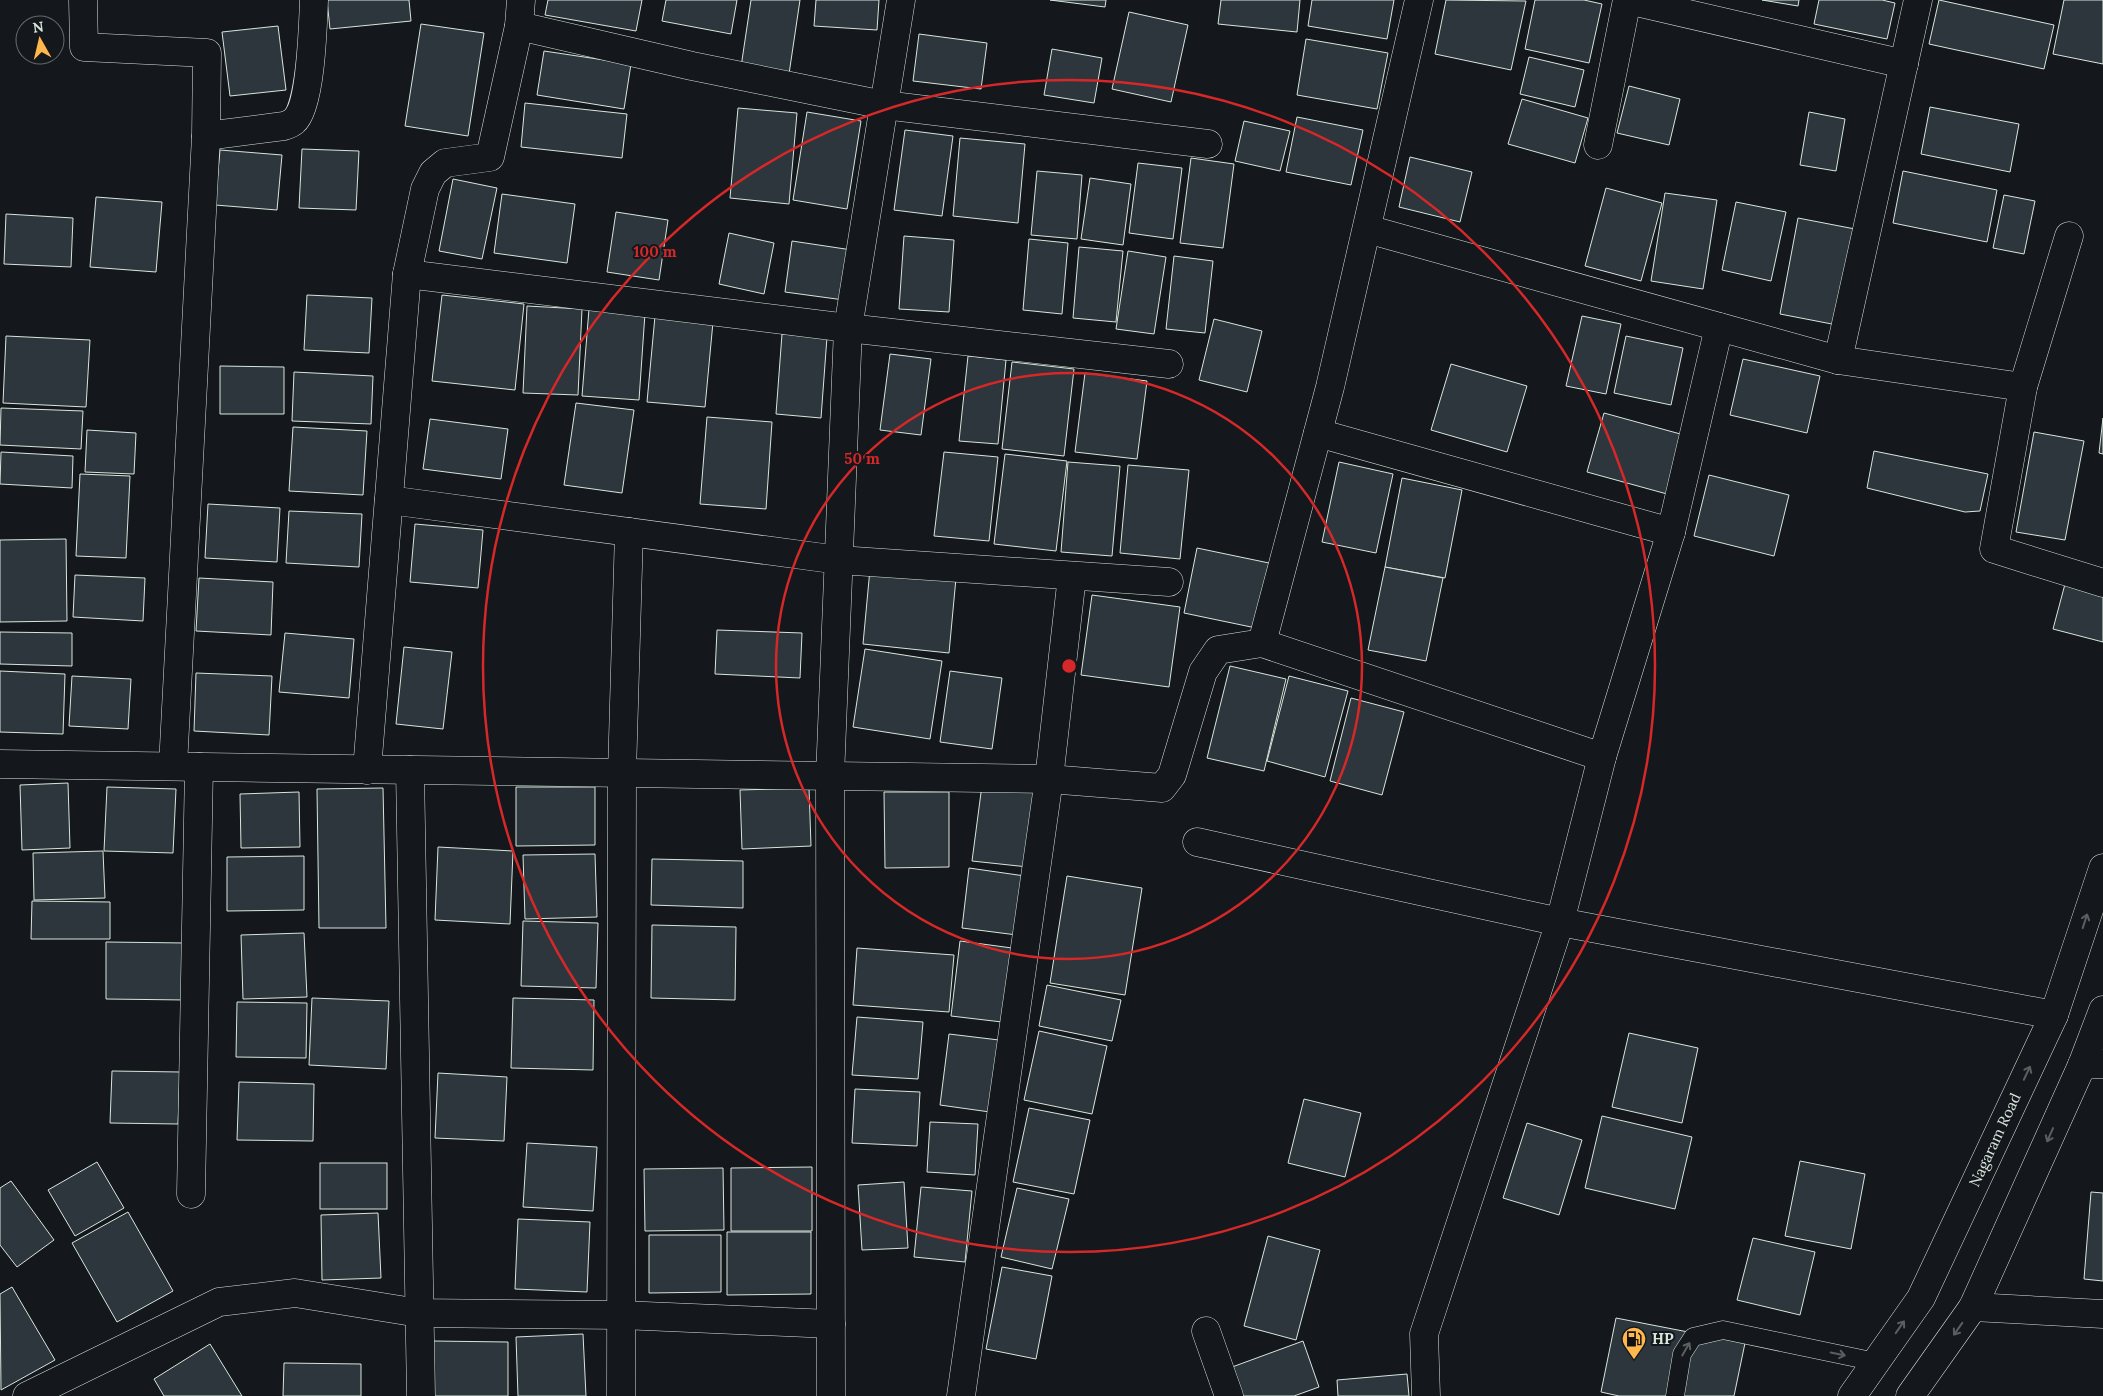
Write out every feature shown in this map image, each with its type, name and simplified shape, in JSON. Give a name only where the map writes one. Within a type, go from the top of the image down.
[{"type":"street","points":[[83,0],[84,47],[207,53],[186,767],[191,1194]]},
{"type":"street","points":[[206,136],[284,126],[295,121],[304,102],[311,56],[314,0]]},
{"type":"street","points":[[831,1396],[830,777],[848,328],[901,0]]},
{"type":"street","points":[[1262,643],[1318,432],[1419,0]]},
{"type":"street","points":[[1598,145],[1628,0],[1680,6],[1904,64]]},
{"type":"street","points":[[1838,360],[1918,0]]},
{"type":"street","points":[[367,770],[407,274],[426,190],[433,173],[445,163],[490,158],[520,13],[692,66],[884,105],[1208,144]]},
{"type":"street","points":[[1367,229],[1838,360],[2022,387]]},
{"type":"street","points":[[2069,236],[2022,387],[1994,549],[2103,583]]},
{"type":"street","points":[[407,274],[848,328],[1169,364]]},
{"type":"street","points":[[1426,1396],[1424,1334],[1560,922],[1602,757],[1671,532],[1719,326]]},
{"type":"street","points":[[1318,432],[1671,532]]},
{"type":"street","points":[[389,500],[839,560],[1169,582]]},
{"type":"street","points":[[621,1396],[622,773],[629,532]]},
{"type":"street","points":[[961,1396],[1048,779],[1072,576]]},
{"type":"street","points":[[0,764],[1048,779],[1162,788],[1172,775],[1203,672],[1218,650],[1262,643],[1602,757]]},
{"type":"street","points":[[410,770],[421,1396]]},
{"type":"street","points":[[1197,842],[1560,922],[2054,1015]]},
{"type":"street","name":"Nagaram Road","points":[[1852,1396],[1921,1298],[2054,1015],[2103,868]]},
{"type":"street","points":[[1910,1396],[1973,1307],[2092,1065],[2103,1010]]},
{"type":"street","points":[[27,1396],[220,1302],[295,1293],[420,1313],[621,1315],[830,1324]]},
{"type":"street","points":[[1973,1307],[2103,1314]]},
{"type":"street","points":[[1206,1331],[1230,1396]]},
{"type":"lane","points":[[1676,1396],[1682,1354],[1693,1337],[1724,1330],[1876,1362]]},
{"type":"building","points":[[327,0],[409,0],[411,21],[330,29]]},
{"type":"building","points":[[548,0],[642,0],[636,31],[545,15]]},
{"type":"building","points":[[666,0],[737,0],[731,34],[662,21]]},
{"type":"building","points":[[751,0],[800,0],[789,74],[741,67]]},
{"type":"building","points":[[816,0],[879,0],[877,30],[814,26]]},
{"type":"building","points":[[1050,0],[1106,0],[1105,7]]},
{"type":"building","points":[[1221,0],[1300,0],[1297,32],[1218,24]]},
{"type":"building","points":[[1312,0],[1394,0],[1387,39],[1308,26]]},
{"type":"building","points":[[1446,0],[1526,1],[1511,70],[1435,54]]},
{"type":"building","points":[[1535,0],[1584,0],[1602,4],[1589,63],[1525,49]]},
{"type":"building","points":[[1762,0],[1799,0],[1798,6]]},
{"type":"building","points":[[1819,0],[1882,0],[1895,3],[1887,39],[1814,24]]},
{"type":"building","points":[[1939,0],[2054,25],[2044,69],[1929,44]]},
{"type":"building","points":[[2064,0],[2103,0],[2103,64],[2053,54]]},
{"type":"building","points":[[1129,12],[1188,25],[1171,102],[1112,89]]},
{"type":"building","points":[[421,24],[484,33],[468,136],[405,126]]},
{"type":"building","points":[[278,26],[286,90],[230,96],[222,32]]},
{"type":"building","points":[[919,34],[987,43],[981,89],[913,81]]},
{"type":"building","points":[[1306,39],[1388,53],[1377,109],[1297,95]]},
{"type":"building","points":[[1052,49],[1102,58],[1094,103],[1044,95]]},
{"type":"building","points":[[544,51],[631,64],[624,109],[537,95]]},
{"type":"building","points":[[1529,57],[1584,70],[1575,107],[1520,94]]},
{"type":"building","points":[[1629,86],[1680,99],[1669,145],[1617,133]]},
{"type":"building","points":[[1522,99],[1588,118],[1575,163],[1508,144]]},
{"type":"building","points":[[525,103],[627,114],[622,158],[521,147]]},
{"type":"building","points":[[1930,107],[2019,124],[2010,172],[1921,154]]},
{"type":"building","points":[[738,108],[797,113],[789,204],[730,198]]},
{"type":"building","points":[[807,112],[861,121],[847,209],[793,200]]},
{"type":"building","points":[[1809,112],[1845,119],[1836,171],[1800,165]]},
{"type":"building","points":[[1297,117],[1363,130],[1351,185],[1286,172]]},
{"type":"building","points":[[1244,121],[1290,131],[1280,171],[1235,161]]},
{"type":"building","points":[[905,130],[953,136],[942,216],[894,210]]},
{"type":"building","points":[[960,138],[1025,144],[1018,223],[953,216]]},
{"type":"building","points":[[302,149],[359,151],[356,210],[299,208]]},
{"type":"building","points":[[220,150],[282,155],[277,210],[215,205]]},
{"type":"building","points":[[1410,157],[1472,172],[1460,222],[1399,207]]},
{"type":"building","points":[[1191,158],[1234,164],[1223,248],[1180,243]]},
{"type":"building","points":[[1138,163],[1182,168],[1173,239],[1129,233]]},
{"type":"building","points":[[1037,171],[1082,175],[1077,239],[1031,235]]},
{"type":"building","points":[[1903,171],[1997,190],[1987,242],[1893,223]]},
{"type":"building","points":[[1090,178],[1131,184],[1123,245],[1081,239]]},
{"type":"building","points":[[453,179],[497,188],[482,259],[439,251]]},
{"type":"building","points":[[1606,188],[1662,203],[1641,281],[1585,266]]},
{"type":"building","points":[[1665,193],[1717,200],[1703,289],[1651,281]]},
{"type":"building","points":[[502,194],[575,204],[567,263],[494,253]]},
{"type":"building","points":[[2004,195],[2035,201],[2024,254],[1993,248]]},
{"type":"building","points":[[96,197],[162,202],[156,272],[90,267]]},
{"type":"building","points":[[1736,202],[1786,212],[1771,281],[1722,270]]},
{"type":"building","points":[[616,212],[668,220],[659,280],[607,272]]},
{"type":"building","points":[[6,214],[73,218],[71,267],[4,264]]},
{"type":"building","points":[[1798,218],[1855,229],[1837,325],[1780,314]]},
{"type":"building","points":[[729,233],[774,243],[764,294],[719,284]]},
{"type":"building","points":[[904,236],[954,240],[949,312],[899,309]]},
{"type":"building","points":[[1029,239],[1068,243],[1062,314],[1023,310]]},
{"type":"building","points":[[792,241],[852,250],[844,300],[785,292]]},
{"type":"building","points":[[1079,247],[1123,251],[1116,322],[1073,318]]},
{"type":"building","points":[[1128,251],[1166,257],[1154,334],[1116,329]]},
{"type":"building","points":[[1174,256],[1213,261],[1205,333],[1166,329]]},
{"type":"building","points":[[307,295],[372,298],[369,353],[304,350]]},
{"type":"building","points":[[442,295],[524,304],[515,390],[432,381]]},
{"type":"building","points":[[527,306],[582,309],[578,395],[523,393]]},
{"type":"building","points":[[589,309],[645,313],[639,400],[582,396]]},
{"type":"building","points":[[655,316],[713,322],[705,407],[647,402]]},
{"type":"building","points":[[1582,316],[1621,324],[1606,394],[1566,386]]},
{"type":"building","points":[[1214,319],[1262,331],[1247,392],[1199,380]]},
{"type":"building","points":[[782,334],[827,337],[821,418],[776,414]]},
{"type":"building","points":[[6,336],[90,340],[86,407],[3,403]]},
{"type":"building","points":[[1626,336],[1683,348],[1671,405],[1614,393]]},
{"type":"building","points":[[890,354],[931,359],[921,435],[880,430]]},
{"type":"building","points":[[968,356],[1006,360],[998,444],[959,441]]},
{"type":"building","points":[[1743,359],[1820,376],[1807,433],[1730,415]]},
{"type":"building","points":[[1012,362],[1074,369],[1064,456],[1002,449]]},
{"type":"building","points":[[1451,364],[1527,386],[1507,452],[1431,430]]},
{"type":"building","points":[[220,366],[284,367],[284,414],[220,414]]},
{"type":"building","points":[[294,372],[373,376],[371,424],[292,421]]},
{"type":"building","points":[[1085,373],[1147,381],[1137,459],[1075,452]]},
{"type":"building","points":[[576,403],[634,410],[622,493],[564,485]]},
{"type":"building","points":[[1,408],[83,411],[81,449],[0,445]]},
{"type":"building","points":[[1604,413],[1684,435],[1667,494],[1587,472]]},
{"type":"building","points":[[707,417],[772,422],[766,509],[700,504]]},
{"type":"building","points":[[2103,418],[2103,454],[2099,453]]},
{"type":"building","points":[[430,419],[508,429],[501,479],[423,469]]},
{"type":"building","points":[[293,427],[367,431],[363,495],[289,491]]},
{"type":"building","points":[[87,430],[136,433],[134,474],[85,472]]},
{"type":"building","points":[[2034,432],[2084,441],[2065,540],[2016,532]]},
{"type":"building","points":[[1874,451],[1988,474],[1980,511],[1965,512],[1867,488]]},
{"type":"building","points":[[1,452],[73,456],[72,488],[0,484]]},
{"type":"building","points":[[944,452],[998,457],[989,541],[934,536]]},
{"type":"building","points":[[1005,454],[1067,461],[1056,551],[994,544]]},
{"type":"building","points":[[1068,462],[1120,466],[1112,556],[1061,552]]},
{"type":"building","points":[[1339,462],[1393,474],[1376,553],[1322,542]]},
{"type":"building","points":[[1128,465],[1189,470],[1180,559],[1120,553]]},
{"type":"building","points":[[80,474],[130,476],[126,558],[76,556]]},
{"type":"building","points":[[1709,475],[1789,495],[1774,556],[1694,536]]},
{"type":"building","points":[[1402,478],[1462,490],[1445,578],[1385,567]]},
{"type":"building","points":[[208,504],[280,508],[277,562],[205,558]]},
{"type":"building","points":[[289,511],[362,514],[359,567],[286,563]]},
{"type":"building","points":[[415,524],[483,530],[478,588],[410,582]]},
{"type":"building","points":[[66,539],[67,621],[0,622],[0,540]]},
{"type":"building","points":[[1197,548],[1269,563],[1256,628],[1184,613]]},
{"type":"building","points":[[1385,567],[1443,578],[1426,661],[1368,650]]},
{"type":"building","points":[[870,569],[956,578],[949,653],[863,644]]},
{"type":"building","points":[[75,575],[145,578],[143,621],[73,617]]},
{"type":"building","points":[[199,578],[273,582],[271,635],[196,631]]},
{"type":"building","points":[[2065,584],[2103,593],[2103,642],[2053,629]]},
{"type":"building","points":[[1092,595],[1180,607],[1169,687],[1081,675]]},
{"type":"building","points":[[717,630],[802,633],[800,678],[715,674]]},
{"type":"building","points":[[0,632],[72,633],[72,666],[0,664]]},
{"type":"building","points":[[285,633],[354,639],[349,698],[279,692]]},
{"type":"building","points":[[404,647],[452,652],[443,729],[396,724]]},
{"type":"building","points":[[865,649],[942,661],[930,739],[853,727]]},
{"type":"building","points":[[1230,666],[1286,679],[1264,771],[1207,758]]},
{"type":"building","points":[[0,671],[65,674],[63,734],[0,732]]},
{"type":"building","points":[[950,671],[1002,678],[992,749],[940,742]]},
{"type":"building","points":[[196,673],[272,676],[269,735],[194,731]]},
{"type":"building","points":[[72,676],[131,679],[128,729],[69,726]]},
{"type":"building","points":[[1289,676],[1348,691],[1325,777],[1267,761]]},
{"type":"building","points":[[1351,698],[1404,712],[1382,795],[1330,781]]},
{"type":"building","points":[[68,783],[70,848],[22,850],[20,785]]},
{"type":"building","points":[[982,785],[1038,792],[1028,867],[972,861]]},
{"type":"building","points":[[107,787],[176,789],[173,853],[104,851]]},
{"type":"building","points":[[516,787],[595,787],[595,845],[516,846]]},
{"type":"building","points":[[383,788],[386,928],[319,928],[317,789]]},
{"type":"building","points":[[809,788],[811,846],[742,849],[740,790]]},
{"type":"building","points":[[299,792],[300,847],[241,848],[240,794]]},
{"type":"building","points":[[884,792],[949,792],[949,867],[885,868]]},
{"type":"building","points":[[438,847],[513,851],[510,924],[435,920]]},
{"type":"building","points":[[103,851],[105,898],[34,900],[33,853]]},
{"type":"building","points":[[595,854],[597,917],[525,919],[523,855]]},
{"type":"building","points":[[304,856],[304,910],[227,911],[227,857]]},
{"type":"building","points":[[652,859],[743,861],[743,908],[651,905]]},
{"type":"building","points":[[969,868],[1025,876],[1017,935],[962,928]]},
{"type":"building","points":[[1067,876],[1142,888],[1125,995],[1050,983]]},
{"type":"building","points":[[32,901],[110,902],[110,939],[31,939]]},
{"type":"building","points":[[523,921],[598,923],[596,988],[521,986]]},
{"type":"building","points":[[652,925],[736,927],[735,1000],[651,998]]},
{"type":"building","points":[[304,933],[307,997],[243,999],[241,935]]},
{"type":"building","points":[[960,941],[1012,948],[1002,1022],[951,1016]]},
{"type":"building","points":[[106,942],[186,943],[186,1000],[106,999]]},
{"type":"building","points":[[857,948],[954,955],[949,1012],[853,1005]]},
{"type":"building","points":[[1047,985],[1121,1000],[1112,1041],[1039,1026]]},
{"type":"building","points":[[312,998],[389,1001],[386,1069],[309,1065]]},
{"type":"building","points":[[513,998],[594,1000],[593,1070],[511,1068]]},
{"type":"building","points":[[237,1002],[307,1003],[306,1058],[236,1057]]},
{"type":"building","points":[[857,1017],[923,1022],[918,1079],[852,1075]]},
{"type":"building","points":[[1039,1031],[1107,1046],[1092,1114],[1024,1100]]},
{"type":"building","points":[[1629,1033],[1698,1048],[1682,1123],[1612,1107]]},
{"type":"building","points":[[949,1034],[999,1040],[990,1112],[940,1105]]},
{"type":"building","points":[[112,1071],[180,1072],[178,1124],[110,1123]]},
{"type":"building","points":[[438,1073],[507,1077],[504,1141],[435,1138]]},
{"type":"building","points":[[239,1082],[314,1084],[313,1141],[237,1140]]},
{"type":"building","points":[[855,1089],[920,1092],[917,1146],[852,1143]]},
{"type":"building","points":[[1304,1099],[1361,1113],[1345,1177],[1288,1163]]},
{"type":"building","points":[[1029,1108],[1090,1120],[1074,1194],[1013,1182]]},
{"type":"building","points":[[1602,1116],[1692,1137],[1675,1209],[1585,1188]]},
{"type":"building","points":[[930,1122],[978,1124],[975,1175],[927,1172]]},
{"type":"building","points":[[1527,1123],[1582,1140],[1559,1215],[1503,1198]]},
{"type":"building","points":[[527,1143],[597,1147],[593,1211],[523,1207]]},
{"type":"building","points":[[1800,1161],[1865,1174],[1851,1249],[1785,1236]]},
{"type":"building","points":[[97,1162],[124,1208],[75,1236],[48,1190]]},
{"type":"building","points":[[320,1163],[387,1163],[387,1209],[320,1209]]},
{"type":"building","points":[[812,1167],[812,1231],[731,1231],[731,1168]]},
{"type":"building","points":[[723,1168],[724,1230],[645,1231],[644,1169]]},
{"type":"building","points":[[11,1181],[54,1240],[17,1267],[0,1245],[0,1188]]},
{"type":"building","points":[[904,1182],[908,1248],[862,1250],[858,1185]]},
{"type":"building","points":[[921,1187],[972,1191],[965,1262],[914,1257]]},
{"type":"building","points":[[1017,1188],[1069,1199],[1052,1269],[1001,1257]]},
{"type":"building","points":[[2091,1192],[2103,1193],[2103,1281],[2084,1279]]},
{"type":"building","points":[[128,1212],[173,1291],[117,1322],[72,1243]]},
{"type":"building","points":[[378,1213],[381,1278],[322,1280],[321,1215]]},
{"type":"building","points":[[518,1219],[590,1222],[587,1292],[515,1289]]},
{"type":"building","points":[[727,1232],[811,1232],[811,1294],[727,1295]]},
{"type":"building","points":[[649,1235],[721,1235],[721,1292],[649,1293]]},
{"type":"building","points":[[1268,1236],[1320,1250],[1296,1340],[1244,1326]]},
{"type":"building","points":[[1753,1238],[1815,1252],[1800,1315],[1737,1300]]},
{"type":"building","points":[[1002,1267],[1052,1276],[1036,1359],[986,1349]]},
{"type":"building","points":[[12,1287],[55,1360],[1,1390],[0,1294]]},
{"type":"building","points":[[1616,1318],[1745,1343],[1734,1396],[1619,1396],[1601,1392]]},
{"type":"building","points":[[583,1334],[586,1396],[518,1396],[516,1337]]},
{"type":"building","points":[[433,1341],[508,1342],[508,1396],[433,1396]]},
{"type":"building","points":[[1303,1341],[1319,1387],[1294,1396],[1233,1396],[1224,1370]]},
{"type":"building","points":[[210,1344],[242,1396],[164,1396],[154,1379]]},
{"type":"building","points":[[284,1363],[361,1364],[361,1396],[283,1396]]},
{"type":"building","points":[[1407,1374],[1409,1396],[1338,1396],[1337,1380]]},
{"type":"place","name":"HP","points":[[1634,1360]]}]
